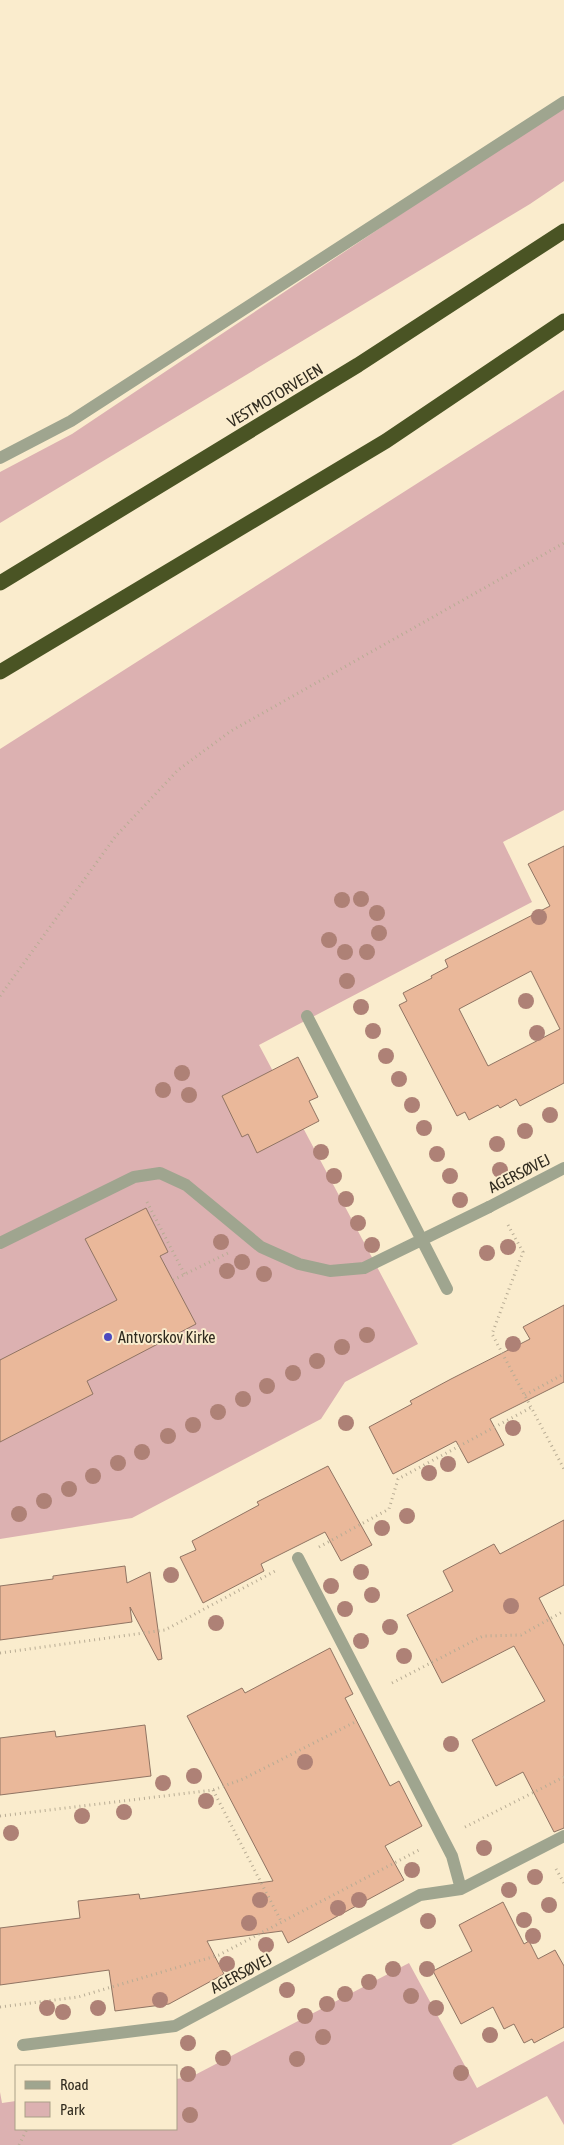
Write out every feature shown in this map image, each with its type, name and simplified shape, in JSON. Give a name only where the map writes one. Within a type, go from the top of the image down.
[{"type":"highway","name":"VESTMOTORVEJEN","points":[[0,583],[358,365],[564,231]]},
{"type":"highway","points":[[0,672],[386,441],[564,321]]},
{"type":"street","points":[[0,458],[71,421],[564,102]]},
{"type":"street","points":[[307,1016],[447,1289]]},
{"type":"street","name":"AGERSØVEJ","points":[[0,1243],[134,1177],[160,1173],[186,1185],[261,1247],[299,1264],[330,1271],[364,1268],[564,1168]]},
{"type":"street","points":[[298,1558],[452,1856],[461,1889]]},
{"type":"street","name":"AGERSØVEJ","points":[[23,2044],[175,2026],[420,1895],[461,1889],[564,1836]]},
{"type":"path","points":[[0,996],[115,837],[178,770],[231,731],[564,543]]},
{"type":"path","points":[[134,1177],[184,1275]]},
{"type":"path","points":[[493,1205],[523,1252],[492,1334],[564,1469]]},
{"type":"path","points":[[173,1280],[253,1240]]},
{"type":"path","points":[[525,1395],[564,1374]]},
{"type":"path","points":[[369,1696],[483,1636],[521,1635],[564,1612]]},
{"type":"path","points":[[0,1816],[213,1790],[243,1779],[377,1711]]},
{"type":"path","points":[[0,2007],[78,1997],[219,1955],[281,1921],[564,1777]]},
{"type":"path","points":[[213,1790],[281,1921]]},
{"type":"path","points":[[19,2145],[26,2130]]},
{"type":"green space","points":[[564,105],[564,181],[530,204],[0,523],[0,472],[72,434]]},
{"type":"green space","points":[[564,390],[564,810],[503,842],[532,902],[259,1045],[418,1344],[345,1382],[321,1419],[132,1518],[0,1539],[0,749]]},
{"type":"green space","points":[[409,1963],[477,2088],[564,2041],[564,2125],[547,2096],[451,2145],[0,2145],[0,2092],[2,2103],[15,2101],[15,2130],[178,2130],[178,2079],[191,2077]]},
{"type":"building","points":[[564,846],[564,1083],[520,1106],[516,1099],[500,1108],[498,1105],[469,1120],[465,1112],[457,1116],[399,1005],[407,1001],[403,993],[432,978],[431,976],[448,967],[445,960],[550,906],[528,864]],"holes":[[[531,971],[560,1029],[488,1066],[459,1009]]]},
{"type":"building","points":[[298,1057],[318,1097],[309,1101],[319,1121],[257,1153],[248,1134],[242,1137],[222,1096]]},
{"type":"building","name":"Antvorskov Kirke","points":[[146,1208],[168,1252],[160,1256],[196,1324],[87,1381],[93,1394],[0,1442],[0,1360],[117,1300],[85,1239]]},
{"type":"building","points":[[564,1305],[564,1382],[490,1419],[504,1445],[468,1463],[456,1441],[393,1474],[369,1427],[412,1404],[410,1401],[530,1339],[523,1327]]},
{"type":"building","points":[[328,1466],[372,1545],[341,1561],[325,1532],[261,1564],[264,1571],[203,1603],[180,1557],[196,1550],[192,1541],[259,1505],[257,1502]]},
{"type":"building","points":[[564,1520],[564,1585],[539,1598],[564,1646],[564,1828],[554,1832],[523,1772],[496,1786],[472,1740],[545,1701],[514,1646],[442,1683],[407,1615],[453,1591],[443,1571],[494,1544],[500,1554]]},
{"type":"building","points":[[125,1566],[127,1583],[150,1572],[162,1659],[158,1660],[130,1607],[132,1622],[0,1640],[0,1586],[53,1579],[53,1576]]},
{"type":"building","points":[[330,1648],[353,1694],[345,1698],[390,1786],[399,1781],[422,1826],[385,1846],[404,1880],[288,1943],[282,1931],[207,1941],[224,1974],[169,2004],[115,2011],[109,1970],[0,1985],[0,1928],[80,1918],[78,1901],[139,1894],[140,1899],[273,1881],[187,1716],[242,1688],[245,1693]]},
{"type":"building","points":[[145,1725],[151,1776],[0,1795],[0,1738],[55,1731],[56,1737]]},
{"type":"building","points":[[503,1902],[524,1944],[529,1941],[538,1959],[555,1950],[564,1966],[564,2027],[534,2043],[532,2039],[524,2043],[514,2024],[504,2029],[493,2007],[461,2024],[433,1971],[472,1951],[459,1925]]},
{"type":"place","name":"Antvorskov Kirke","points":[[108,1337]]}]
